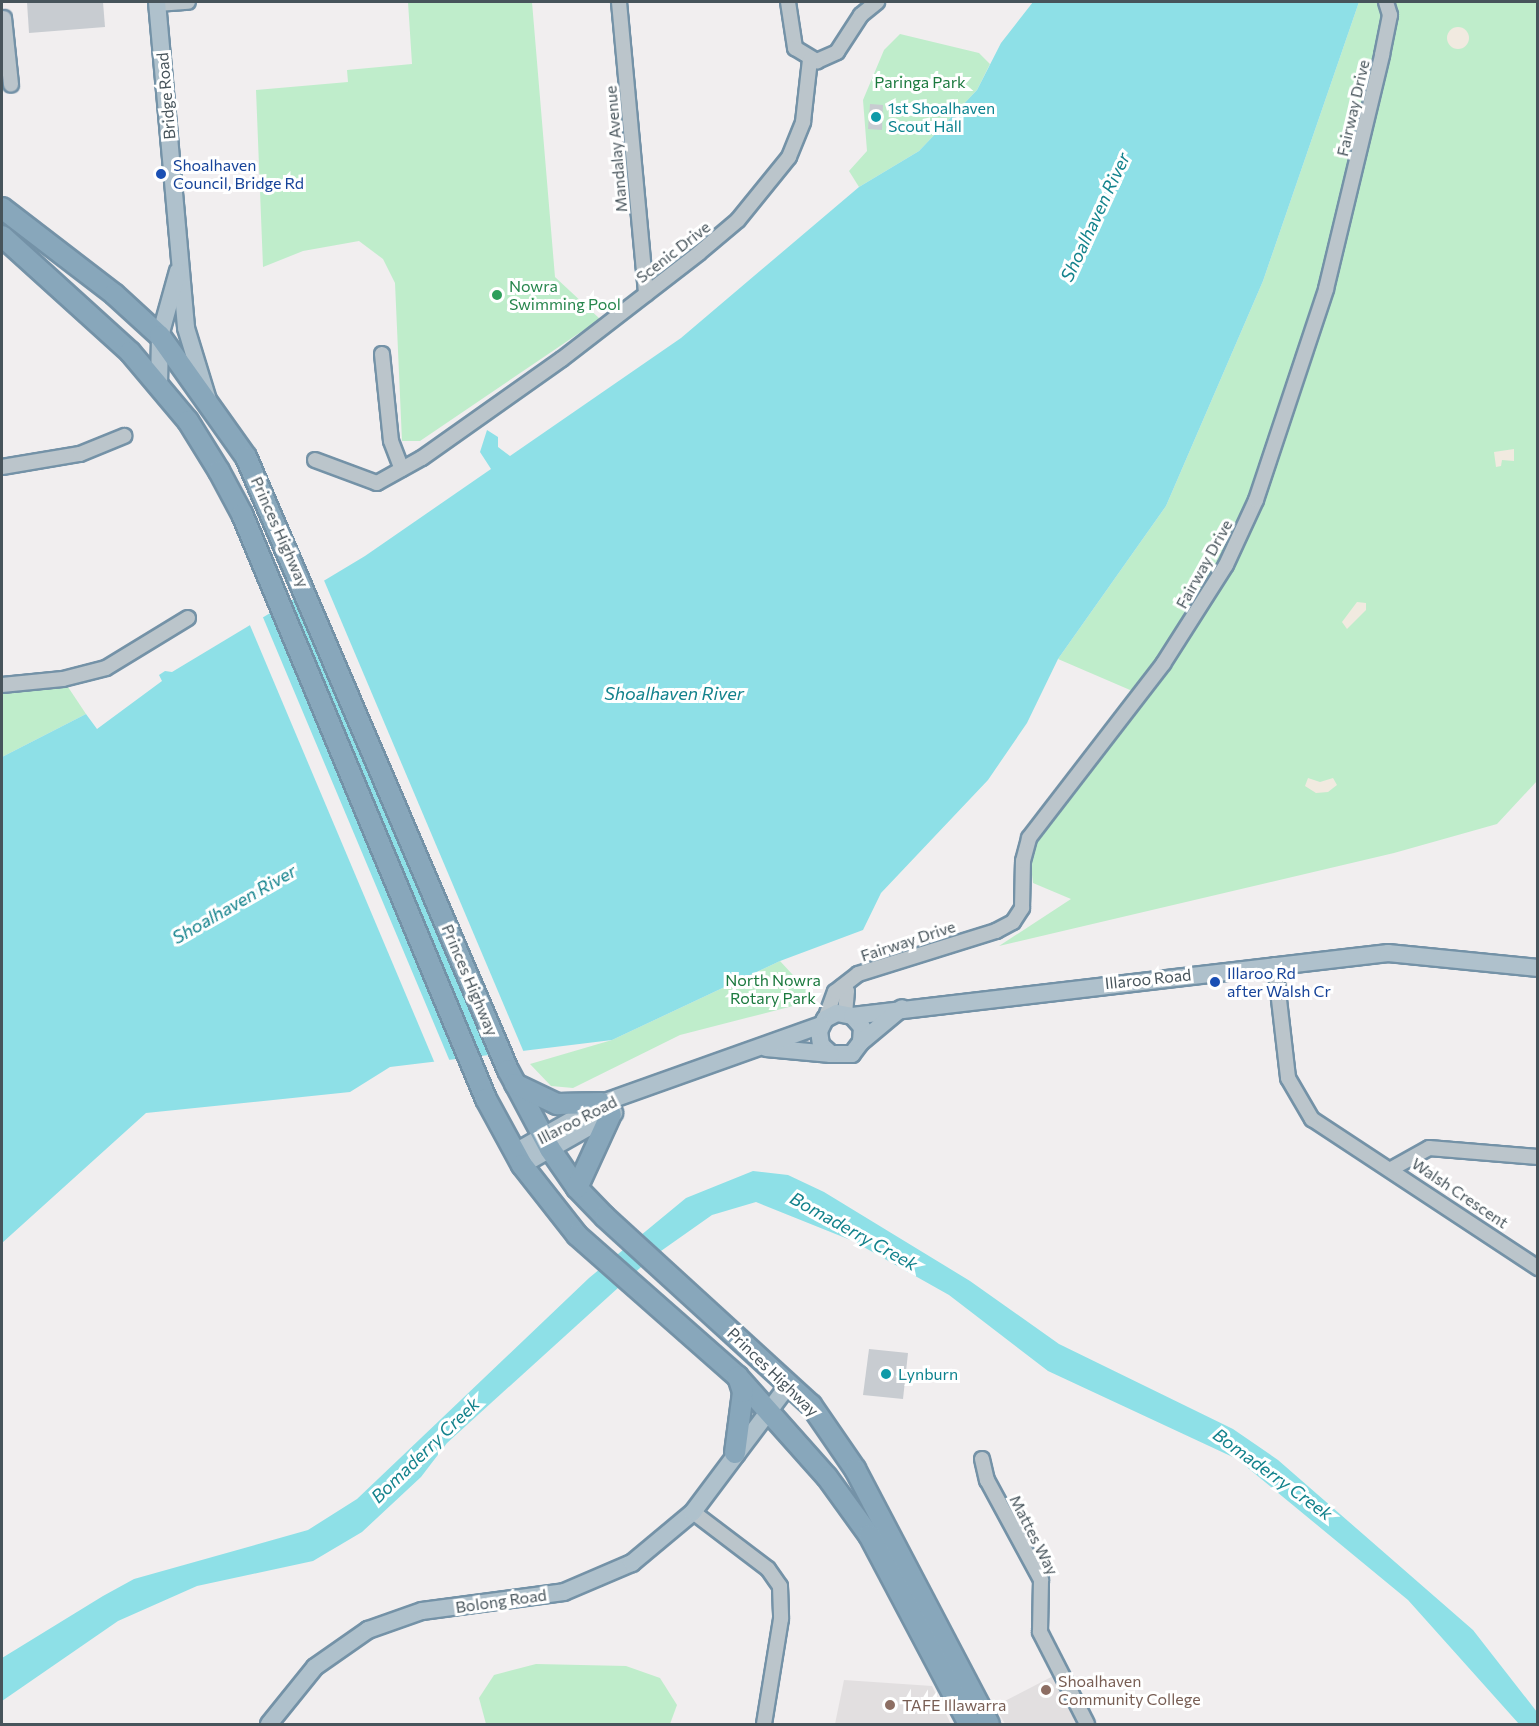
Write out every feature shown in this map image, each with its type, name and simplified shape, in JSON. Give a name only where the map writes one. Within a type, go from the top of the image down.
[{"type":"highway","name":"Princes Highway","points":[[2,208],[114,294],[160,336],[246,457],[292,558],[511,1077],[547,1142],[577,1188],[621,1232],[793,1388],[855,1469],[989,1725]]},
{"type":"highway","name":"Princes Highway","points":[[2,236],[40,267],[159,385],[219,471],[263,569],[479,1080],[518,1159],[598,1256],[737,1376],[827,1477],[869,1535],[969,1725]]},
{"type":"highway","points":[[511,1077],[557,1104],[607,1109],[577,1188]]},
{"type":"highway","points":[[732,1459],[743,1392],[737,1376]]},
{"type":"main road","name":"Bridge Road","points":[[157,2],[189,348],[199,361],[209,403]]},
{"type":"main road","name":"Bridge Road","points":[[159,385],[160,336],[180,262]]},
{"type":"main road","name":"Illaroo Road","points":[[518,1159],[640,1091],[762,1048],[848,1014],[1275,965],[1409,953],[1538,968]]},
{"type":"main road","name":"Illaroo Road","points":[[762,1048],[852,1054],[861,1042],[903,1007]]},
{"type":"main road","points":[[848,1014],[862,1027],[861,1042]]},
{"type":"main road","points":[[823,1022],[819,1038],[831,1054]]},
{"type":"main road","name":"Bolong Road","points":[[269,1725],[315,1667],[368,1630],[422,1611],[584,1586],[632,1563],[693,1512],[732,1459],[793,1388]]},
{"type":"street","points":[[157,2],[188,2]]},
{"type":"street","name":"Mandalay Avenue","points":[[619,2],[646,294]]},
{"type":"street","points":[[788,2],[795,48],[810,60],[832,56],[877,2]]},
{"type":"street","name":"Fairway Drive","points":[[823,1022],[835,992],[858,974],[996,931],[1013,922],[1022,908],[1023,861],[1029,838],[1163,664],[1226,565],[1256,500],[1326,290],[1382,55],[1390,15],[1386,2]]},
{"type":"street","points":[[4,18],[11,85]]},
{"type":"street","name":"Scenic Drive","points":[[315,460],[344,475],[377,483],[402,469],[552,366],[738,220],[779,171],[803,122],[810,60]]},
{"type":"street","points":[[382,354],[391,441],[402,469]]},
{"type":"street","points":[[2,466],[80,454],[124,436]]},
{"type":"street","points":[[2,685],[63,679],[106,668],[188,618]]},
{"type":"street","name":"Walsh Crescent","points":[[1275,965],[1288,1078],[1301,1107],[1312,1119],[1393,1168],[1538,1268]]},
{"type":"street","points":[[842,987],[847,992],[848,1014]]},
{"type":"street","name":"Walsh Crescent","points":[[1393,1168],[1429,1148],[1538,1157]]},
{"type":"street","name":"Mattes Way","points":[[982,1459],[987,1480],[1041,1580],[1040,1632],[1088,1725]]},
{"type":"street","points":[[693,1512],[768,1569],[780,1586],[781,1619],[764,1725]]},
{"type":"shaded area","name":"Shoalhaven Community College","points":[[1057,1674],[1083,1724],[1005,1724],[995,1706]]},
{"type":"shaded area","name":"TAFE Illawarra","points":[[844,1680],[932,1686],[951,1724],[835,1724]]},
{"type":"green space","points":[[408,2],[532,2],[555,277],[600,319],[420,441],[402,441],[395,283],[383,259],[359,241],[303,251],[263,267],[256,90],[348,82],[347,70],[412,64]]},
{"type":"green space","points":[[1359,2],[1537,2],[1537,781],[1497,824],[1394,853],[999,946],[1071,899],[1033,883],[1029,850],[1042,824],[1144,696],[1058,659],[1166,506],[1263,281]]},
{"type":"green space","name":"Paringa Park","points":[[900,34],[979,53],[990,64],[977,90],[919,151],[859,187],[849,171],[867,151],[863,100],[884,50]]},
{"type":"green space","points":[[66,684],[86,714],[2,757],[2,688]]},
{"type":"green space","name":"North Nowra Rotary Park","points":[[780,961],[816,1000],[680,1035],[573,1088],[551,1086],[530,1064],[612,1040]]},
{"type":"green space","points":[[536,1664],[626,1666],[660,1678],[677,1705],[670,1724],[486,1724],[479,1698],[494,1675]]},
{"type":"sand","points":[[1458,27],[1466,30],[1469,38],[1466,46],[1458,49],[1450,46],[1447,38],[1450,30]]},
{"type":"sand","points":[[1514,449],[1514,461],[1502,460],[1501,466],[1496,467],[1494,452]]},
{"type":"sand","points":[[1357,602],[1366,603],[1366,610],[1347,629],[1342,622]]},
{"type":"sand","points":[[1308,778],[1320,782],[1333,778],[1337,785],[1328,792],[1316,793],[1305,786]]},
{"type":"water","name":"Shoalhaven River","points":[[1033,2],[1359,2],[1263,281],[1166,506],[1058,659],[1027,723],[988,780],[881,893],[863,930],[780,961],[612,1040],[390,1067],[350,1092],[146,1113],[2,1243],[2,757],[86,714],[97,729],[162,681],[159,675],[165,671],[172,672],[365,556],[491,469],[480,452],[487,430],[498,437],[498,447],[510,456],[681,338],[859,187],[919,151],[977,90],[1001,43]]},
{"type":"water","name":"Bomaderry Creek","points":[[753,1171],[788,1175],[824,1192],[970,1281],[1059,1344],[1233,1429],[1278,1460],[1473,1630],[1537,1712],[1538,1724],[1519,1724],[1408,1600],[1237,1459],[1048,1371],[949,1295],[853,1241],[756,1202],[712,1215],[651,1258],[447,1443],[421,1477],[362,1532],[313,1561],[197,1586],[118,1621],[2,1701],[2,1658],[103,1596],[134,1579],[308,1530],[357,1499],[589,1278],[686,1198]]},
{"type":"pier","points":[[323,578],[525,1055],[490,1059],[294,596]]},
{"type":"pier","points":[[262,615],[451,1064],[436,1066],[249,623]]},
{"type":"building","points":[[27,2],[103,2],[105,27],[29,33]]},
{"type":"building","name":"1st Shoalhaven Scout Hall","points":[[870,104],[883,105],[882,130],[868,129]]},
{"type":"building","name":"Lynburn","points":[[869,1349],[908,1353],[903,1399],[863,1395]]},
{"type":"place","name":"1st Shoalhaven Scout Hall","points":[[876,117]]},
{"type":"place","name":"Shoalhaven Council, Bridge Rd","points":[[161,174]]},
{"type":"place","name":"Nowra Swimming Pool","points":[[497,295]]},
{"type":"place","name":"Illaroo Rd after Walsh Cr","points":[[1215,982]]},
{"type":"place","name":"Lynburn","points":[[886,1374]]},
{"type":"place","name":"Shoalhaven Community College","points":[[1046,1690]]},
{"type":"place","name":"TAFE Illawarra","points":[[890,1705]]}]
